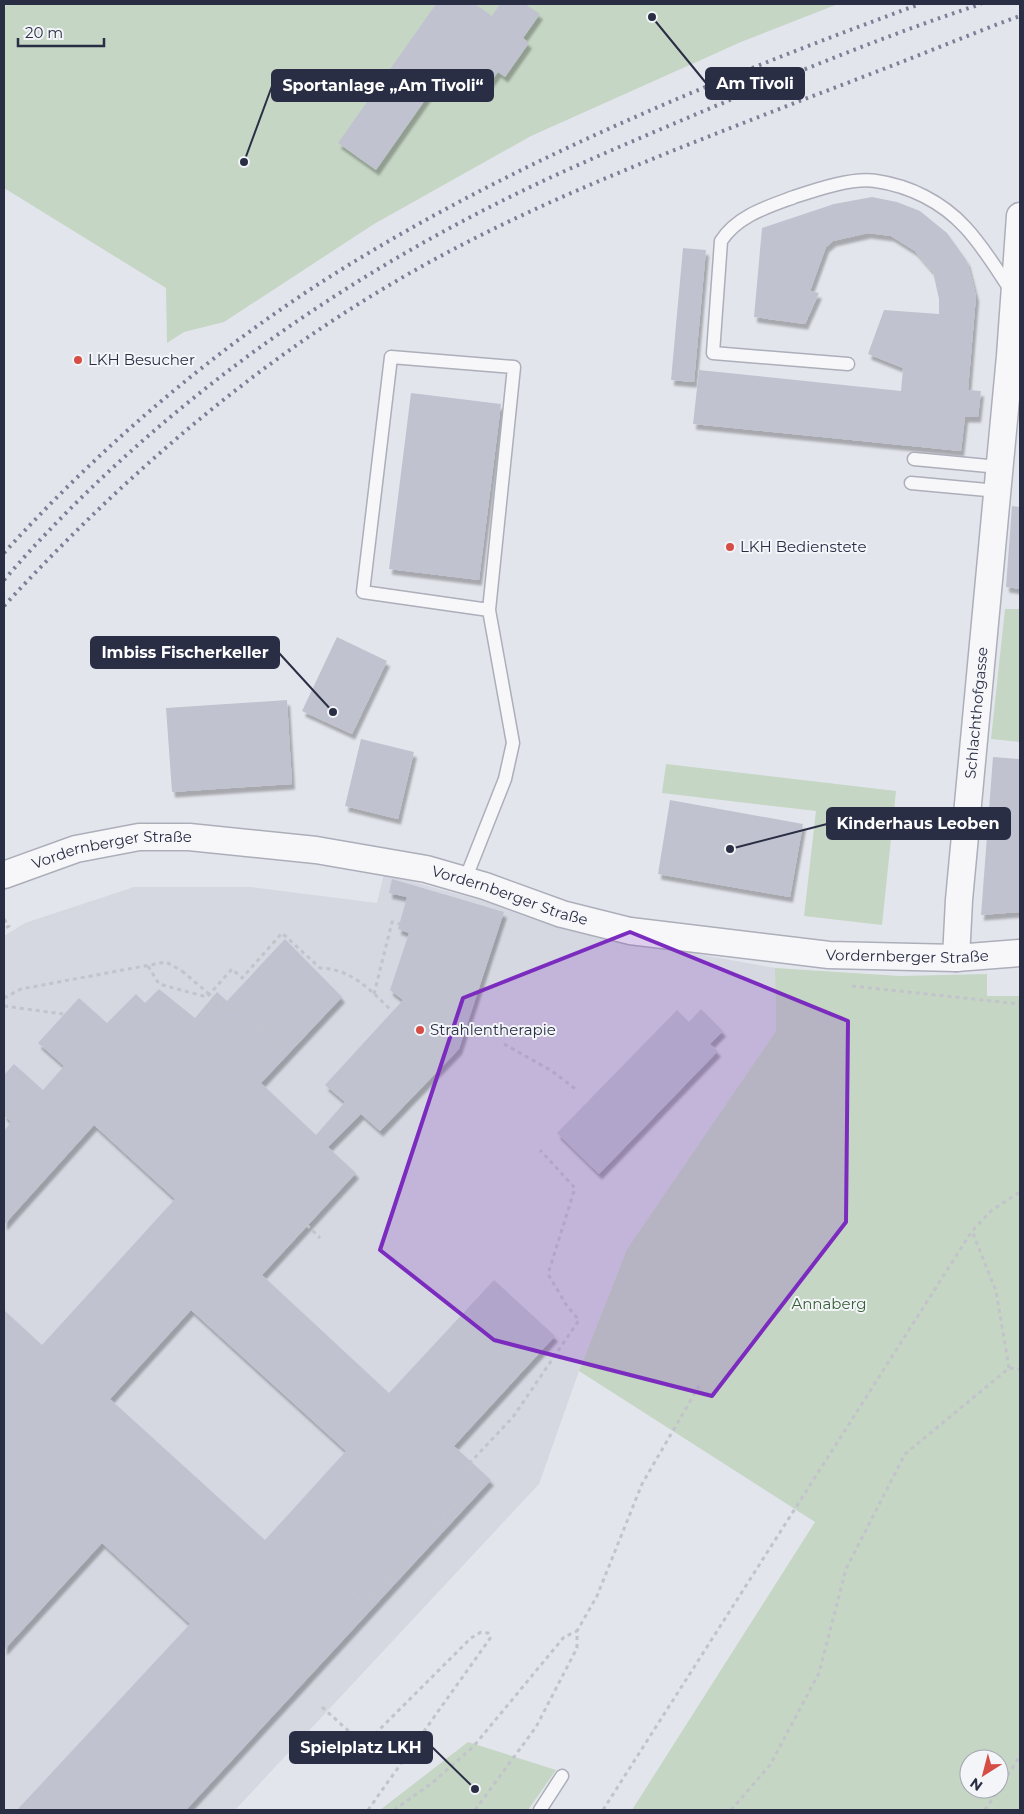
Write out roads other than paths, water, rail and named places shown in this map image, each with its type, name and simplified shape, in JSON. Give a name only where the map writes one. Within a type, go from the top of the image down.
[{"type":"street","name":"Schlachthofgasse","points":[[956,958],[958,900],[998,479],[1015,356],[1015,296],[1020,216]]},
{"type":"street","name":"Vordernberger Straße","points":[[4,875],[76,849],[139,837],[189,837],[325,852],[426,869],[465,880],[562,914],[630,931],[829,955],[956,958],[1020,953]]},
{"type":"lane","points":[[848,364],[714,353],[721,241],[729,229],[756,212],[795,197],[828,186],[874,180],[922,194],[945,208],[966,228],[1015,296]]},
{"type":"lane","points":[[465,880],[505,779],[513,743],[489,610],[514,367],[391,357],[363,592],[489,610]]},
{"type":"lane","points":[[914,459],[998,479]]},
{"type":"lane","points":[[911,483],[998,479]]},
{"type":"lane","points":[[540,1810],[562,1776]]},
{"type":"railway","points":[[4,553],[80,474],[162,400],[249,332],[339,271],[408,230],[478,192],[623,122],[771,61],[920,4]]},
{"type":"railway","points":[[4,580],[59,520],[117,464],[179,410],[243,360],[310,312],[379,269],[450,228],[522,191],[591,159],[808,68],[911,28],[981,4]]},
{"type":"railway","points":[[4,606],[94,514],[189,428],[290,350],[398,280],[495,228],[594,183],[1020,16]]},
{"type":"place","name":"Am Tivoli","points":[[652,17]]},
{"type":"place","name":"Sportanlage „Am Tivoli“","points":[[244,162]]},
{"type":"place","name":"LKH Besucher","points":[[78,360]]},
{"type":"place","name":"LKH Bedienstete","points":[[730,547]]},
{"type":"place","name":"Imbiss Fischerkeller","points":[[333,712]]},
{"type":"place","name":"Kinderhaus Leoben","points":[[730,849]]},
{"type":"place","name":"Strahlentherapie","points":[[420,1030]]},
{"type":"place","name":"Spielplatz LKH","points":[[475,1789]]},
{"type":"park label","name":"Annaberg","points":[[829,1304]]}]
